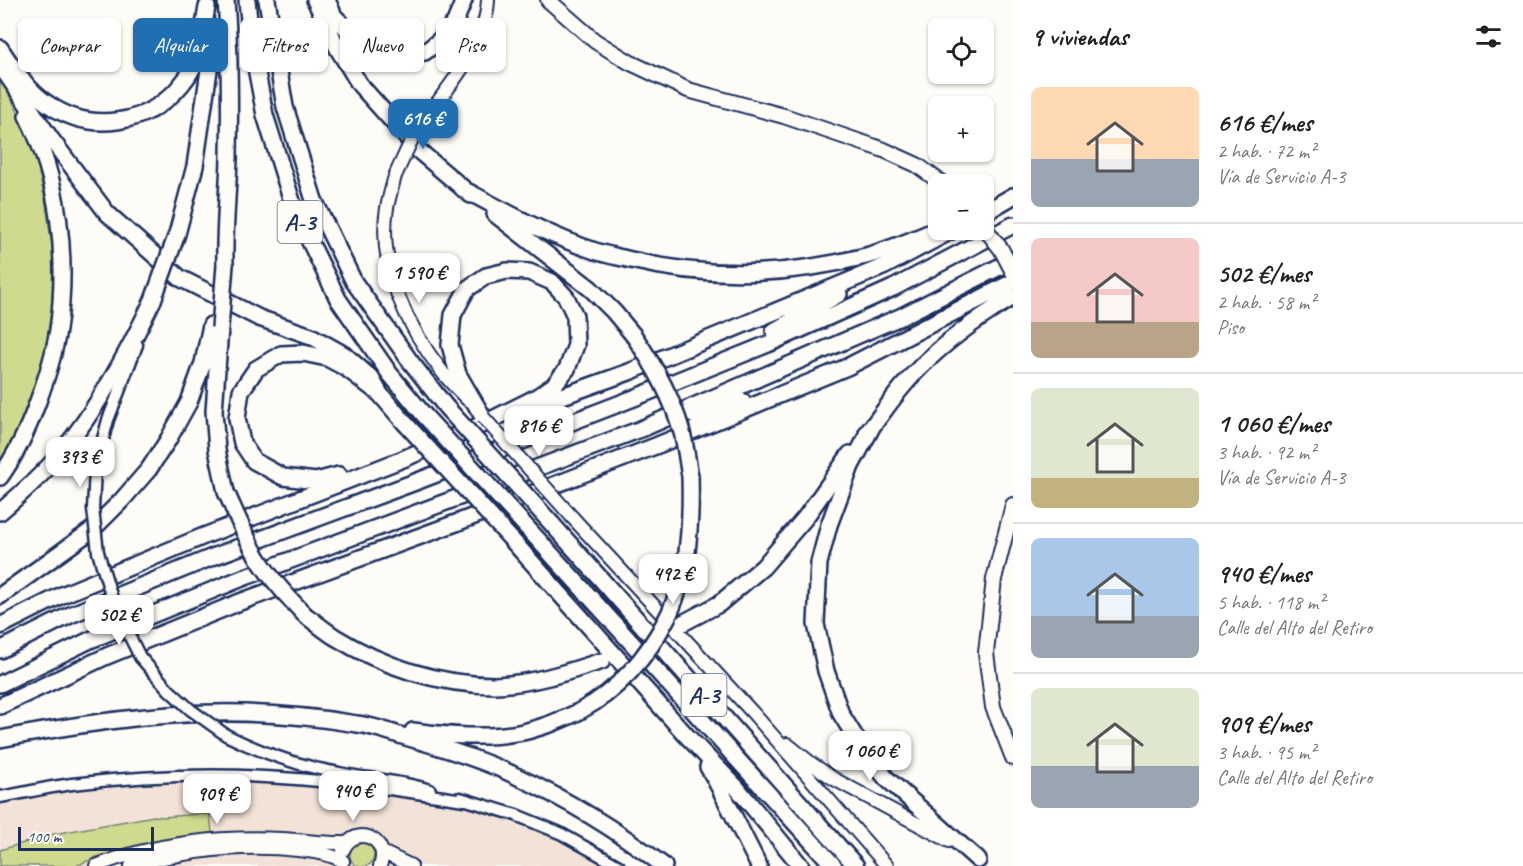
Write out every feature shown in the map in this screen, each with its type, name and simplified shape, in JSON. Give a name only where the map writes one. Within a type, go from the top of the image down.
[{"type":"highway","points":[[226,0],[229,44],[229,158],[215,327],[214,411],[217,450],[226,492],[244,533],[262,564],[282,591],[305,615],[334,636],[392,666],[425,676],[461,683],[496,685],[535,680],[602,661]]},
{"type":"highway","name":"A-3","points":[[247,0],[251,41],[265,115],[295,211],[338,299],[390,374],[424,415],[834,866]]},
{"type":"highway","name":"A-3","points":[[267,0],[285,107],[314,200],[354,282],[410,361],[447,406],[856,866]]},
{"type":"highway","points":[[0,739],[64,726],[158,715],[239,713],[303,717],[447,736],[488,736],[523,732],[550,724],[580,711],[608,692],[633,668],[651,646],[668,617],[685,566],[690,536],[690,476],[681,430],[674,409],[649,358],[614,312],[591,289],[419,152],[360,85],[338,49],[315,0]]},
{"type":"highway","points":[[327,0],[334,16],[362,44],[381,52],[400,55],[425,52],[440,40],[455,22],[464,0]]},
{"type":"highway","points":[[0,48],[29,87],[48,104],[73,117],[99,122],[124,120],[148,112],[171,97],[189,74],[199,49],[207,4]]},
{"type":"highway","points":[[0,512],[22,494],[60,454],[127,354],[153,300],[177,234],[195,166],[208,70],[207,4]]},
{"type":"highway","points":[[1,67],[51,139],[107,213],[180,278],[259,318],[311,336],[345,355],[371,378],[380,394],[404,422],[686,735],[737,788],[801,866]]},
{"type":"highway","points":[[0,477],[31,423],[48,375],[58,331],[62,291],[57,207],[46,162],[31,124],[1,67]]},
{"type":"highway","points":[[463,189],[528,224],[596,252],[653,266],[699,272],[746,274],[801,270],[867,256],[928,233]]},
{"type":"highway","points":[[994,207],[1013,196]]},
{"type":"highway","points":[[0,650],[70,615],[215,556],[429,477],[768,344],[893,288],[1013,225]]},
{"type":"highway","points":[[634,398],[782,327],[885,266],[934,240]]},
{"type":"highway","points":[[0,684],[90,640],[240,579],[641,429],[900,317],[1013,260]]},
{"type":"highway","points":[[482,421],[629,372],[885,266]]},
{"type":"highway","points":[[0,626],[62,595],[403,459],[535,398],[553,386],[567,369],[576,345],[575,316],[566,297],[552,282],[529,272],[507,271],[486,276],[468,289],[453,315],[450,345],[455,364],[482,421]]},
{"type":"highway","points":[[0,706],[107,656],[240,602],[615,462],[847,367],[1013,282]]},
{"type":"highway","points":[[681,624],[719,604],[763,567],[805,518],[848,456],[905,384],[947,342],[1013,297]]},
{"type":"highway","points":[[0,596],[92,530],[149,469],[189,402],[215,327]]},
{"type":"highway","points":[[380,394],[346,368],[327,358],[303,353],[281,354],[256,369],[241,391],[237,418],[242,443],[254,461],[284,477],[316,481],[403,459]]},
{"type":"highway","points":[[641,429],[733,404],[847,367]]},
{"type":"highway","points":[[872,427],[851,466],[829,525],[819,563],[816,624],[826,671],[841,714],[862,748],[886,778],[982,863]]},
{"type":"highway","points":[[359,724],[452,750],[511,774],[570,803],[664,866]]},
{"type":"highway","points":[[686,735],[716,779],[759,866]]},
{"type":"main road","points":[[488,0],[482,30],[471,54],[458,76],[412,139],[395,176],[387,208],[385,236],[389,265],[395,289],[412,326],[444,373],[482,421],[753,713],[887,866]]},
{"type":"main road","points":[[548,0],[595,41],[629,62],[688,90],[784,116],[884,150],[917,165],[929,174]]},
{"type":"main road","points":[[994,240],[1013,272]]},
{"type":"main road","points":[[1013,506],[994,579],[986,653],[993,707],[1013,758]]},
{"type":"main road","points":[[753,713],[812,764],[834,779],[937,834],[982,863]]},
{"type":"main road","points":[[96,866],[132,854],[217,840],[283,839],[346,843],[356,837],[368,837],[377,843],[382,852],[380,866]]},
{"type":"main road","points":[[344,864],[342,855],[346,843]]},
{"type":"main road","points":[[131,866],[183,854],[253,848],[318,852],[329,854],[344,864]]},
{"type":"main road","points":[[382,852],[411,866]]},
{"type":"street","points":[[153,300],[108,420],[95,469],[93,509],[98,552],[114,605],[140,657],[169,690],[191,710],[226,735],[250,748],[297,764],[416,786],[516,815],[560,833],[619,866]]},
{"type":"street","points":[[0,797],[71,784],[142,778],[216,776],[282,778],[365,786],[464,800]]},
{"type":"shaded area","points":[[216,776],[464,800],[516,815],[619,866],[0,866],[0,797],[71,784]]},
{"type":"green space","points":[[0,77],[22,120],[35,154],[46,204],[53,254],[52,307],[42,368],[25,418],[0,466]]},
{"type":"green space","points":[[210,814],[212,833],[173,838],[127,848],[76,866],[0,866],[0,850],[54,834],[154,816]]},
{"type":"green space","points":[[362,843],[371,846],[374,855],[371,864],[362,867],[353,864],[350,855],[353,846]]}]
